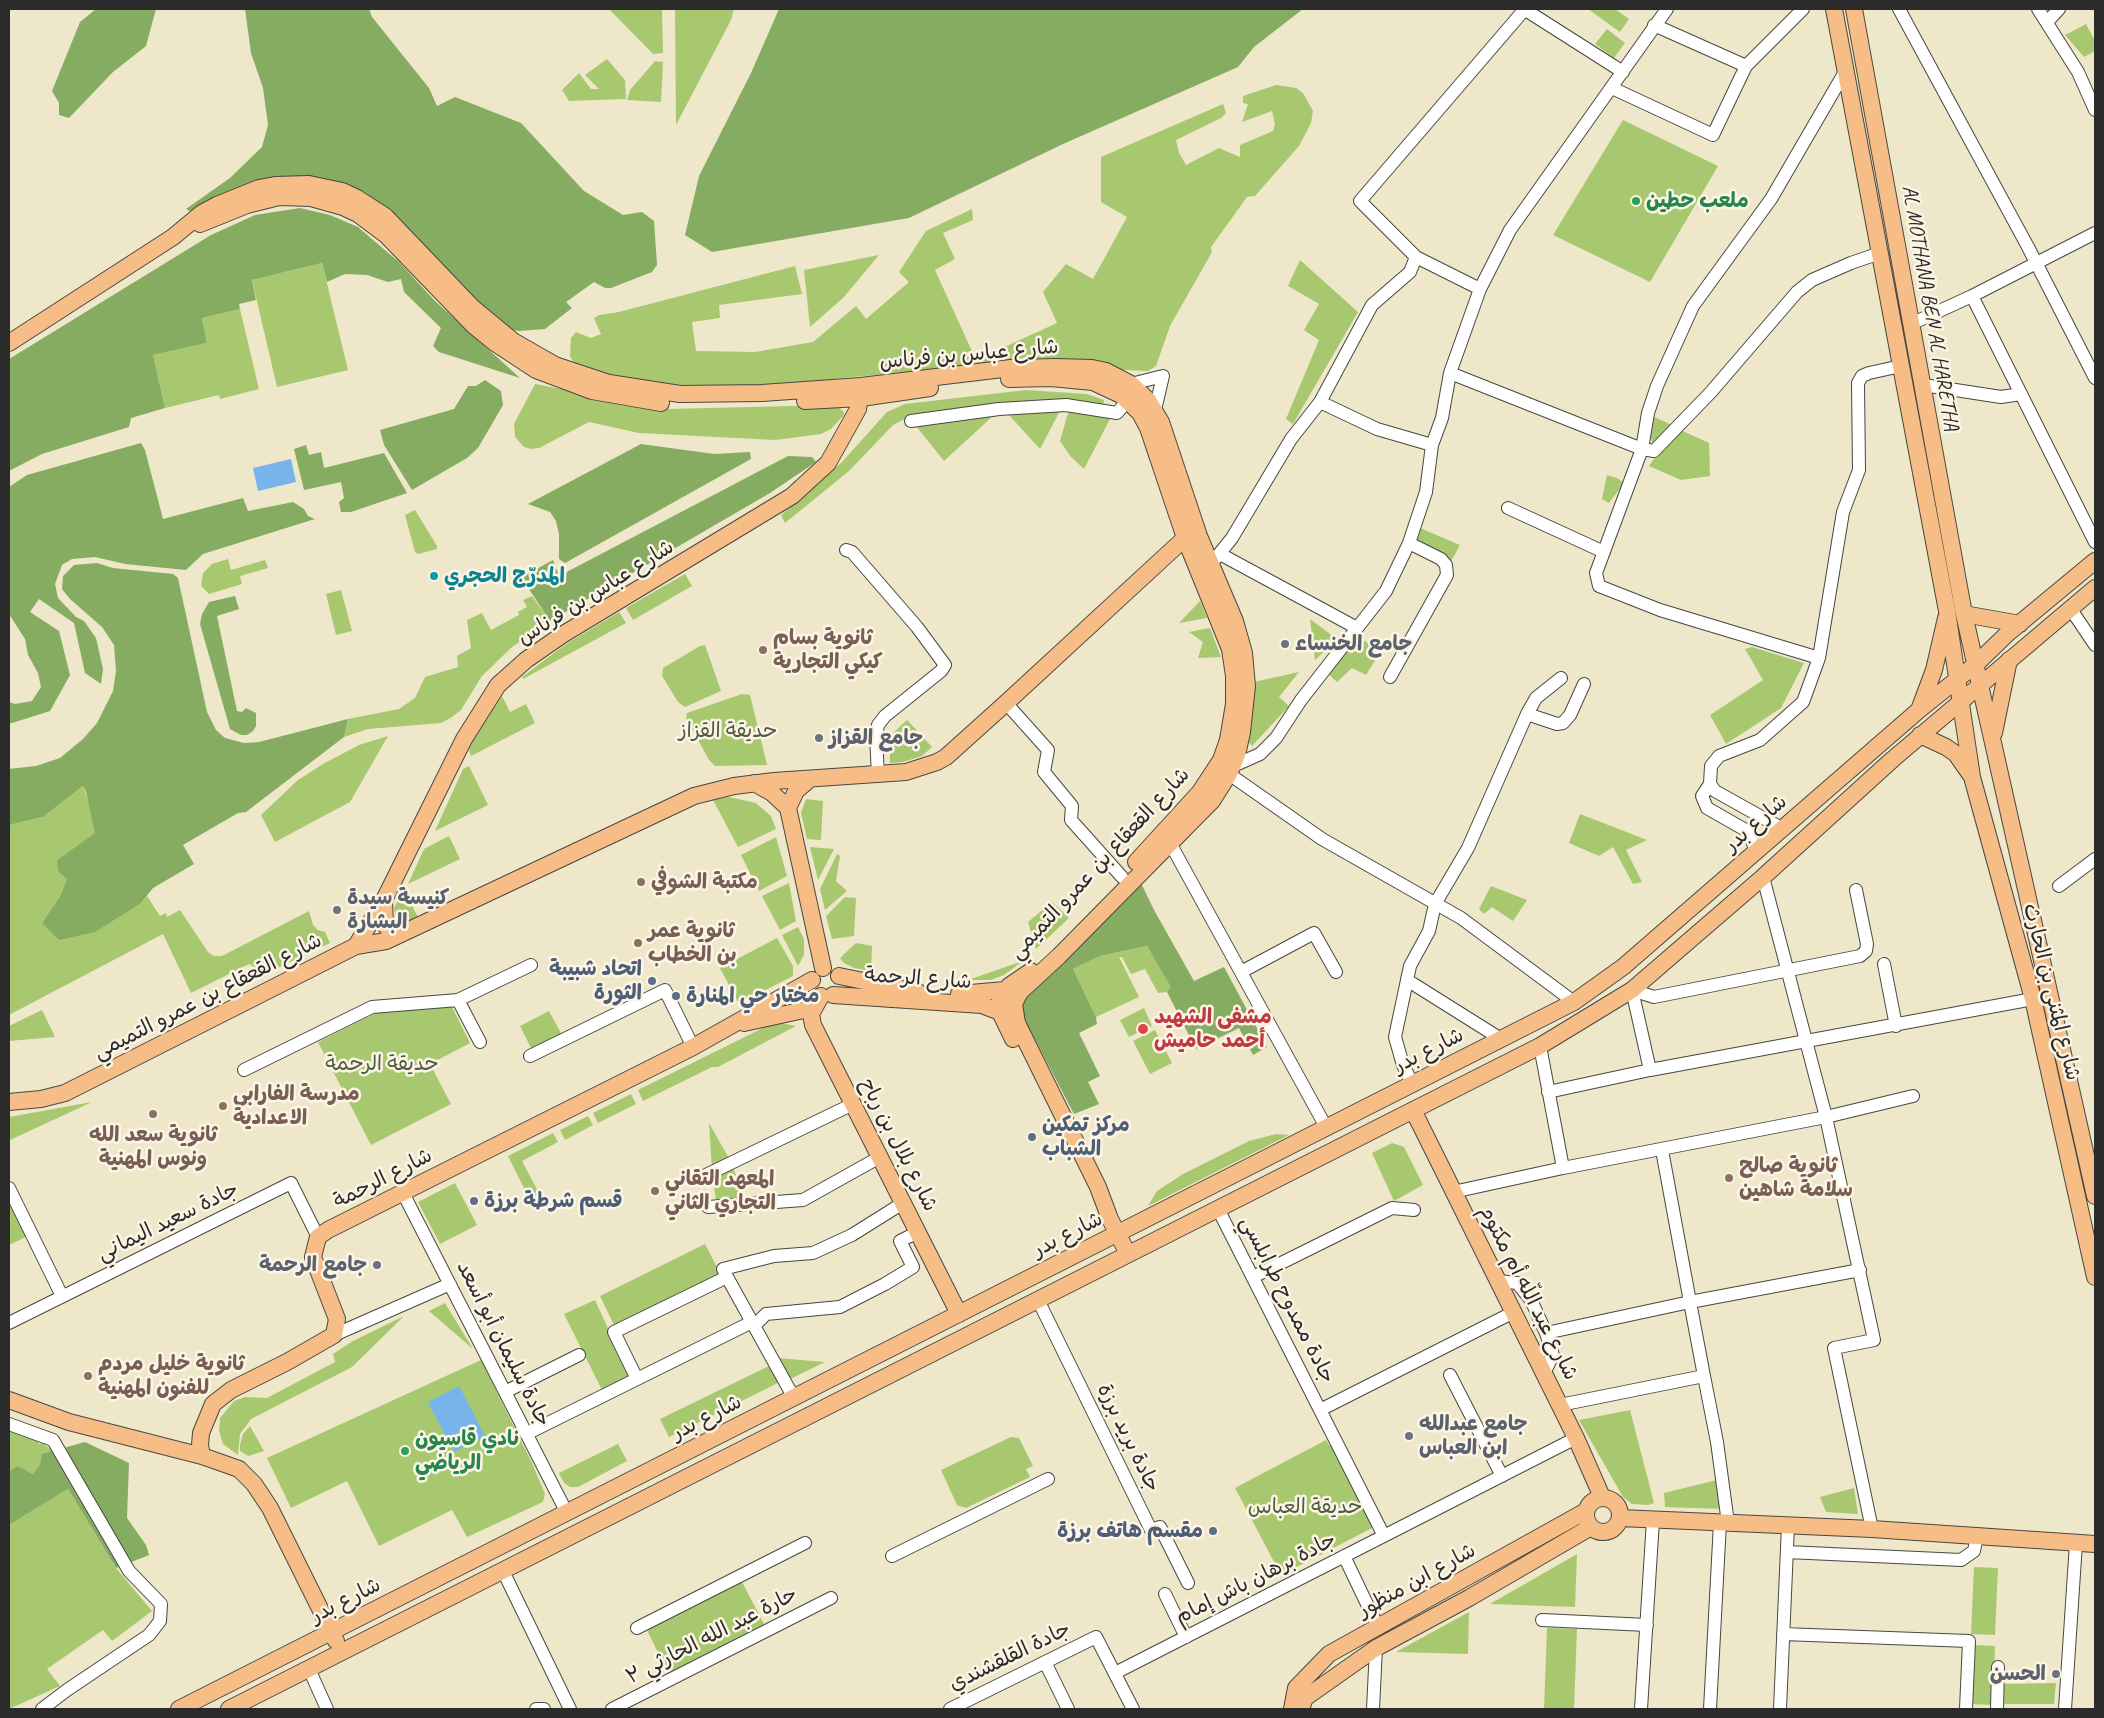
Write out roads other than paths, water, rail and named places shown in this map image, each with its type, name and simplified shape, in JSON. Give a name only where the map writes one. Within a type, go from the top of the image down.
[{"type":"main road","points":[[1834,9],[1947,611],[1972,777]]},
{"type":"main road","name":"AL MOTHANA BEN AL HARETHA","points":[[1854,9],[1964,614],[1981,685]]},
{"type":"main road","points":[[9,344],[180,232],[247,205],[279,197],[311,198],[343,207],[358,214],[386,235],[473,325],[495,343],[592,391],[660,403],[754,404],[861,392]]},
{"type":"main road","name":"شارع عباس بن فرناس","points":[[356,946],[384,900],[464,738],[498,685],[526,660],[562,635],[792,496],[828,463],[852,421],[861,392],[1023,378],[1093,382],[1127,393],[1150,415],[1161,422],[1192,537]]},
{"type":"main road","name":"شارع القعقاع بن عمرو التميمي","points":[[1009,1003],[1212,801],[1231,770],[1240,744],[1244,719],[1246,669],[1235,621],[1215,559],[1192,537]]},
{"type":"main road","name":"شارع القعقاع بن عمرو التميمي","points":[[9,1102],[41,1099],[65,1093],[356,946],[386,941],[694,796],[754,783],[878,775],[916,770],[944,758],[1192,537]]},
{"type":"main road","name":"شارع القعقاع بن عمرو التميمي","points":[[1009,1003],[1031,971],[1122,877],[1210,779],[1225,750],[1233,717],[1234,676],[1230,649],[1192,537]]},
{"type":"main road","name":"شارع بدر","points":[[179,1709],[1574,1002],[1623,967],[1919,710],[1975,665],[2020,624],[2095,562]]},
{"type":"main road","name":"شارع بدر","points":[[229,1709],[1540,1046],[1632,990],[1763,877],[1920,735],[2095,588]]},
{"type":"main road","points":[[1919,710],[1934,670],[1947,611]]},
{"type":"main road","points":[[1964,614],[2020,624]]},
{"type":"main road","points":[[1992,746],[2009,660]]},
{"type":"main road","name":"شارع المثنى بن الحارث","points":[[1981,685],[1992,746],[2095,1196]]},
{"type":"main road","points":[[1920,735],[1946,747],[1956,754],[1972,777]]},
{"type":"main road","points":[[1882,744],[1893,759]]},
{"type":"main road","name":"شارع المثنى بن الحارث","points":[[1972,777],[2032,999],[2095,1277]]},
{"type":"main road","points":[[810,779],[796,791],[788,808],[817,974],[814,989],[822,1000],[839,989],[839,976],[830,968],[817,974]]},
{"type":"main road","points":[[754,783],[772,793],[788,808]]},
{"type":"main road","points":[[384,900],[385,925],[392,933],[401,933]]},
{"type":"main road","name":"شارع الرحمة","points":[[334,1335],[337,1319],[313,1257],[318,1237],[693,1047],[817,974]]},
{"type":"main road","name":"شارع الرحمة","points":[[839,976],[929,993],[971,994],[1009,1003]]},
{"type":"main road","name":"شارع الرحمة","points":[[732,1025],[822,1000],[982,1005],[1009,1003]]},
{"type":"main road","name":"شارع بلال بن رباح","points":[[822,1000],[812,1022],[959,1314]]},
{"type":"main road","points":[[1009,1003],[1017,1023],[1104,1199],[1110,1219],[1128,1254]]},
{"type":"main road","name":"شارع عبد اللّه أم مكتوم","points":[[1413,1110],[1560,1405],[1602,1497]]},
{"type":"main road","points":[[202,1456],[200,1445],[201,1433],[213,1404],[231,1390],[287,1362],[334,1335]]},
{"type":"main road","points":[[9,1400],[69,1422],[202,1456],[239,1469],[254,1484],[270,1508],[342,1652]]},
{"type":"main road","points":[[1602,1497],[1616,1504],[1620,1518],[1615,1527],[1605,1532],[1591,1527],[1586,1517],[1586,1511],[1592,1501],[1602,1497]]},
{"type":"main road","name":"شارع ابن منظور","points":[[1292,1709],[1296,1688],[1329,1654],[1586,1511]]},
{"type":"main road","points":[[1620,1518],[1872,1528],[2095,1544]]},
{"type":"main road","name":"شارع ابن منظور","points":[[1300,1709],[1305,1698],[1376,1648],[1469,1598],[1591,1527]]},
{"type":"street","points":[[1480,289],[1416,257],[1360,201],[1525,9],[1623,72]]},
{"type":"street","points":[[1574,1002],[1461,918],[1322,838],[1231,770],[1260,754],[1276,738],[1301,700],[1386,591],[1410,543],[1426,492],[1432,445],[1442,418],[1450,373],[1480,289],[1510,230],[1667,9]]},
{"type":"street","points":[[1612,88],[1713,135],[1746,66],[1803,9]]},
{"type":"street","points":[[1899,9],[2036,263],[2095,378]]},
{"type":"street","points":[[2038,9],[2048,21],[2078,72],[2094,104]]},
{"type":"street","points":[[2048,21],[2059,9]]},
{"type":"street","points":[[1654,25],[1746,66]]},
{"type":"street","points":[[1819,658],[1660,610],[1599,586],[1596,573],[1642,449],[1648,413],[1657,386],[1693,306],[1771,199],[1846,70]]},
{"type":"street","points":[[1911,324],[1972,296],[2095,233]]},
{"type":"street","points":[[1450,373],[1642,449],[1654,451],[1711,392],[1797,292],[1812,280],[1880,253]]},
{"type":"street","points":[[1357,628],[1215,559],[1232,538],[1291,439],[1320,402],[1372,305],[1410,272],[1416,257]]},
{"type":"street","points":[[1972,296],[2095,542]]},
{"type":"street","points":[[1756,852],[1749,832],[1707,808],[1702,796],[1710,784],[1711,766],[1719,756],[1760,740],[1803,702],[1819,658],[1843,512],[1859,470],[1858,383],[1862,376],[1869,373],[1901,366]]},
{"type":"street","points":[[911,421],[999,410],[1066,405],[1117,413],[1127,393],[1163,376],[1150,415]]},
{"type":"street","points":[[1923,385],[2001,397],[2021,394]]},
{"type":"street","points":[[1320,402],[1377,429],[1432,445]]},
{"type":"street","points":[[1508,508],[1604,552]]},
{"type":"street","points":[[1390,677],[1446,575],[1446,565],[1441,559],[1410,543]]},
{"type":"street","points":[[846,550],[852,552],[916,627],[945,665],[941,671],[885,716],[878,725],[876,736],[878,775]]},
{"type":"street","points":[[2070,608],[2095,645]]},
{"type":"street","points":[[1412,1083],[1403,1065],[1396,1037],[1407,980],[1414,956],[1429,931],[1435,904],[1468,848],[1527,714],[1536,698],[1561,678]]},
{"type":"street","points":[[1527,714],[1557,724],[1563,724],[1570,715],[1584,684]]},
{"type":"street","points":[[1006,703],[1048,750],[1044,772],[1071,804],[1072,821],[1122,877]]},
{"type":"street","points":[[1710,784],[1715,791],[1782,829]]},
{"type":"street","points":[[1170,843],[1326,1127]]},
{"type":"street","points":[[2059,886],[2095,859]]},
{"type":"street","points":[[1763,877],[1826,1117],[1874,1340],[1834,1348],[1872,1528]]},
{"type":"street","points":[[1632,990],[1654,997],[1860,956],[1866,951],[1867,944],[1856,890]]},
{"type":"street","points":[[1241,972],[1314,933],[1336,972]]},
{"type":"street","points":[[1884,964],[1896,1026]]},
{"type":"street","points":[[244,1070],[372,1007],[458,1000],[531,965]]},
{"type":"street","points":[[1407,980],[1500,1039]]},
{"type":"street","points":[[530,1056],[665,990],[693,1047]]},
{"type":"street","points":[[1632,990],[1650,1070]]},
{"type":"street","points":[[1548,1092],[1650,1070],[1896,1026],[2032,999]]},
{"type":"street","points":[[458,1000],[480,1042]]},
{"type":"street","points":[[1540,1046],[1563,1168]]},
{"type":"street","points":[[1453,1192],[1563,1168],[1826,1117],[1913,1096]]},
{"type":"street","points":[[706,1175],[853,1104]]},
{"type":"street","points":[[1662,1150],[1717,1442],[1724,1523],[1710,1709]]},
{"type":"street","points":[[708,1207],[803,1200],[880,1157]]},
{"type":"street","name":"جادة سعيد اليماني","points":[[9,1323],[291,1183],[318,1237]]},
{"type":"street","points":[[9,1188],[62,1296]]},
{"type":"street","name":"جادة سليمان أبو أسعد","points":[[403,1193],[566,1513]]},
{"type":"street","points":[[794,1398],[723,1269],[774,1256],[813,1253],[852,1235],[903,1203]]},
{"type":"street","points":[[1253,1277],[1392,1208],[1414,1210]]},
{"type":"street","name":"جادة ممدوح طرابلسي","points":[[1218,1209],[1384,1536]]},
{"type":"street","points":[[526,1434],[753,1324],[766,1314],[840,1307],[885,1284],[912,1267],[900,1241],[918,1232]]},
{"type":"street","points":[[1546,1333],[1690,1302],[1860,1270]]},
{"type":"street","points":[[637,1380],[614,1332],[727,1277]]},
{"type":"street","points":[[1498,1281],[1518,1283],[1531,1300],[1546,1333],[1553,1356],[1544,1373]]},
{"type":"street","points":[[334,1335],[450,1284]]},
{"type":"street","name":"جادة بريد برزة","points":[[1038,1300],[1151,1530],[1160,1526],[1188,1583]]},
{"type":"street","points":[[1320,1410],[1514,1312]]},
{"type":"street","points":[[505,1392],[579,1355]]},
{"type":"street","points":[[1450,1375],[1502,1476]]},
{"type":"street","points":[[1560,1405],[1704,1376]]},
{"type":"street","points":[[9,1424],[53,1440],[130,1571],[161,1604],[160,1621],[149,1635],[42,1709]]},
{"type":"street","name":"جادة برهان باش إمام","points":[[1114,1673],[1576,1438]]},
{"type":"street","points":[[892,1556],[1048,1478]]},
{"type":"street","points":[[1641,1709],[1653,1520]]},
{"type":"street","points":[[1780,1709],[1788,1525]]},
{"type":"street","points":[[1787,1552],[1961,1560],[1974,1551],[1977,1536]]},
{"type":"street","points":[[637,1628],[804,1543]]},
{"type":"street","points":[[2065,1709],[2076,1543]]},
{"type":"street","points":[[1344,1556],[1378,1626]]},
{"type":"street","points":[[503,1571],[570,1709]]},
{"type":"street","points":[[1165,1594],[1186,1637]]},
{"type":"street","name":"حارة عبد الله الحارثي ٣","points":[[612,1709],[831,1598]]},
{"type":"street","points":[[1542,1620],[1646,1625]]},
{"type":"street","points":[[1784,1634],[1968,1641],[1966,1709]]},
{"type":"street","name":"جادة القلقشندي","points":[[950,1709],[1096,1637],[1133,1709]]},
{"type":"street","points":[[1373,1709],[1376,1648]]},
{"type":"street","points":[[1045,1662],[1068,1709]]},
{"type":"street","points":[[1997,1709],[1998,1667]]},
{"type":"street","points":[[309,1669],[327,1709]]},
{"type":"street","points":[[536,1709],[544,1709]]},
{"type":"water","points":[[291,459],[296,482],[258,491],[253,468]]},
{"type":"water","points":[[459,1386],[485,1436],[454,1452],[428,1402]]},
{"type":"place","name":"ملعب حطين","points":[[1636,201]]},
{"type":"place","name":"المدرّج الحجري","points":[[434,576]]},
{"type":"place","name":"جامع الخنساء","points":[[1285,644]]},
{"type":"place","name":"ثانوية بسام كيكي التجارية","points":[[763,650]]},
{"type":"place","name":"جامع القزاز","points":[[819,738]]},
{"type":"place","name":"مكتبة الشوفي","points":[[641,882]]},
{"type":"place","name":"كنيسة سيدة البشارة","points":[[337,910]]},
{"type":"place","name":"ثانوية عمر بن الخطاب","points":[[638,943]]},
{"type":"place","name":"اتحاد شبيبة الثورة","points":[[652,981]]},
{"type":"place","name":"مختار حي المنارة","points":[[676,996]]},
{"type":"place","name":"مشفى الشهيد أحمد حاميش","points":[[1143,1029]]},
{"type":"place","name":"مدرسة الفارابي الاعدادية","points":[[223,1106]]},
{"type":"place","name":"ثانوية سعد الله ونوس المهنية","points":[[153,1114]]},
{"type":"place","name":"مركز تمكين الشباب","points":[[1032,1137]]},
{"type":"place","name":"ثانوية صالح سلامة شاهين","points":[[1729,1178]]},
{"type":"place","name":"المعهد التقاني التجاري الثاني","points":[[655,1191]]},
{"type":"place","name":"قسم شرطة برزة","points":[[474,1201]]},
{"type":"place","name":"جامع الرحمة","points":[[377,1265]]},
{"type":"place","name":"ثانوية خليل مردم للفنون المهنية","points":[[88,1376]]},
{"type":"place","name":"جامع عبدالله ابن العباس","points":[[1409,1436]]},
{"type":"place","name":"نادي قاسيون الرياضي","points":[[405,1451]]},
{"type":"place","name":"مقسم هاتف برزة","points":[[1213,1531]]},
{"type":"place","name":"الحسن","points":[[2056,1674]]},
{"type":"park label","name":"حديقة القزاز","points":[[728,731]]},
{"type":"park label","name":"حديقة الرحمة","points":[[382,1064]]},
{"type":"park label","name":"حديقة العباس","points":[[1305,1507]]}]
